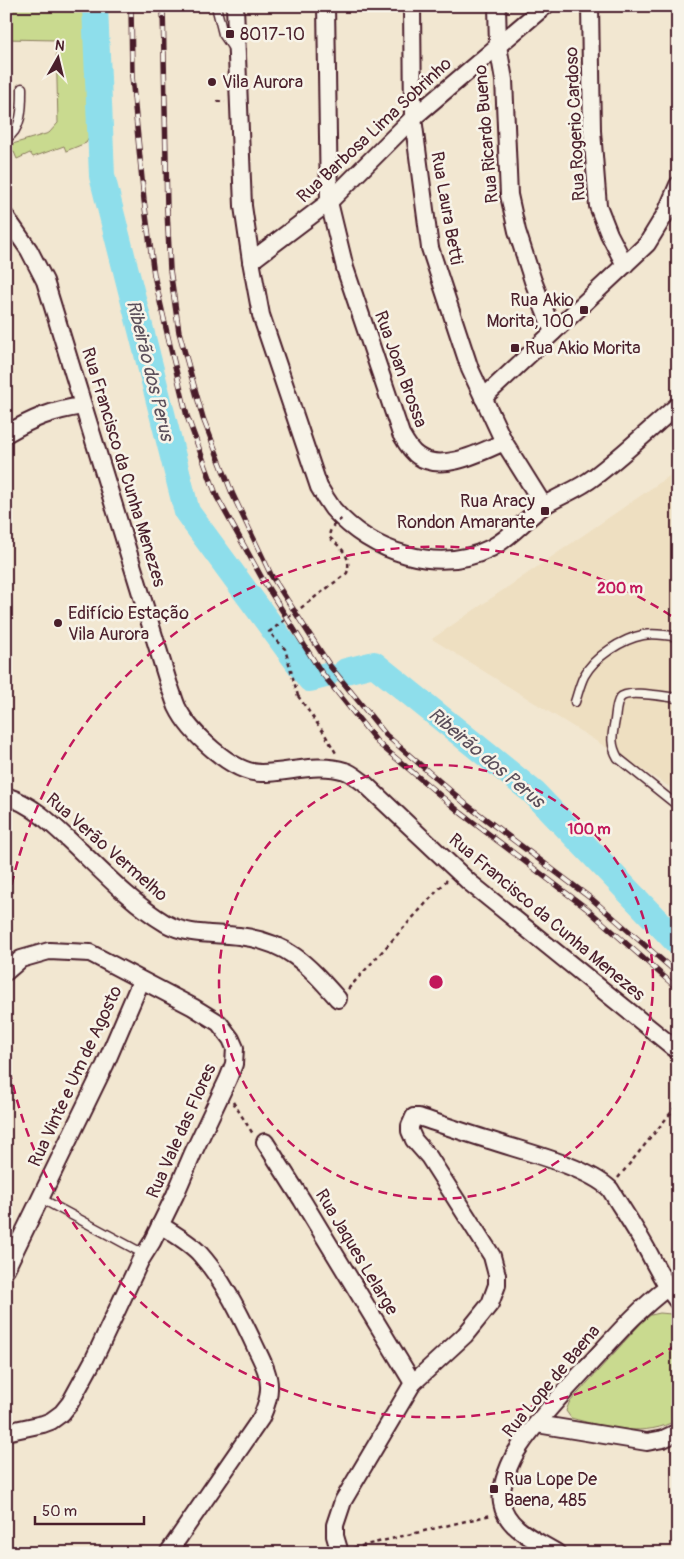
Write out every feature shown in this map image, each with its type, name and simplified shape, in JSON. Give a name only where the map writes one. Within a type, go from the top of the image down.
[{"type":"street","points":[[235,6],[244,206],[251,261],[261,315],[318,487],[333,509],[343,518],[358,531],[383,546],[417,558],[442,560],[474,555],[493,547],[544,506],[594,478],[678,404]]},
{"type":"street","name":"Rua Joan Brossa","points":[[326,6],[329,202],[340,251],[400,434],[418,456],[433,462],[469,458],[504,442]]},
{"type":"street","name":"Rua Laura Betti","points":[[412,6],[413,118],[430,248],[467,360],[504,442]]},
{"type":"street","name":"Rua Ricardo Bueno","points":[[497,6],[498,46],[504,80],[509,195],[517,231],[533,281],[553,332]]},
{"type":"street","name":"Rua Barbosa Lima Sobrinho","points":[[251,261],[329,202],[413,118],[545,6]]},
{"type":"street","name":"Rua Rogerio Cardoso","points":[[590,6],[592,131],[598,206],[609,234],[625,265]]},
{"type":"street","points":[[483,398],[647,244],[666,213],[678,185]]},
{"type":"street","name":"Rua Francisco da Cunha Menezes","points":[[6,218],[29,250],[45,281],[82,406],[177,708],[193,730],[216,753],[236,768],[259,774],[298,769],[332,768],[346,772],[371,789],[483,894],[678,1051]]},
{"type":"street","points":[[6,434],[32,419],[55,410],[82,406]]},
{"type":"street","points":[[504,442],[544,506]]},
{"type":"street","name":"Rua Verão Vermelho","points":[[6,796],[21,801],[44,817],[138,904],[166,923],[180,929],[202,934],[240,936],[276,944],[294,954],[319,977],[338,999]]},
{"type":"street","name":"Rua Vale das Flores","points":[[6,972],[21,958],[49,951],[90,953],[193,1007],[219,1023],[231,1039],[234,1048],[234,1064],[224,1089],[193,1152],[175,1195],[77,1392],[62,1413],[51,1421],[6,1432]]},
{"type":"street","name":"Rua Vinte e Um de Agosto","points":[[6,1269],[105,1065],[142,981]]},
{"type":"street","points":[[339,1551],[334,1525],[338,1511],[413,1383],[437,1363],[466,1334],[490,1304],[497,1285],[492,1256],[429,1157],[414,1140],[410,1131],[411,1121],[414,1117],[419,1117],[594,1177],[610,1189],[653,1260],[666,1288],[678,1302]]},
{"type":"street","name":"Rua Jaques Lelarge","points":[[264,1142],[302,1200],[413,1383]]},
{"type":"street","points":[[160,1225],[183,1238],[194,1248],[220,1280],[239,1311],[263,1364],[267,1373],[269,1389],[267,1402],[261,1418],[168,1553]]},
{"type":"street","name":"Rua Lope de Baena","points":[[505,1512],[502,1505],[502,1496],[511,1463],[520,1446],[564,1392],[638,1311],[666,1288]]},
{"type":"street","points":[[537,1424],[647,1442],[663,1439],[678,1432]]},
{"type":"street","points":[[505,1512],[512,1523],[557,1553]]},
{"type":"lane","points":[[216,6],[223,34],[236,52]]},
{"type":"lane","points":[[6,139],[16,129],[19,121],[22,107],[22,88]]},
{"type":"lane","points":[[575,702],[584,675],[596,660],[614,646],[643,635],[678,637]]},
{"type":"lane","points":[[678,698],[634,693],[621,696],[617,704],[612,748],[618,758],[678,806]]},
{"type":"lane","points":[[40,1198],[144,1254]]},
{"type":"path","points":[[343,518],[336,522],[330,530],[329,537],[348,557],[349,566],[347,574],[269,632],[284,649],[298,696],[324,733],[346,772]]},
{"type":"path","points":[[338,999],[456,870]]},
{"type":"path","points":[[224,1089],[260,1144],[264,1142]]},
{"type":"path","points":[[610,1189],[678,1104]]},
{"type":"path","points":[[246,1553],[339,1551],[505,1512]]},
{"type":"shaded area","points":[[678,470],[678,792],[432,639]]},
{"type":"green space","points":[[6,6],[89,6],[91,134],[86,143],[66,151],[64,146],[33,157],[30,153],[17,159],[14,152],[6,154],[6,146],[49,133],[58,123],[56,40],[6,39]]},
{"type":"green space","points":[[660,1313],[671,1314],[678,1322],[678,1419],[653,1429],[639,1430],[611,1428],[571,1418],[566,1411],[569,1403],[643,1321],[651,1315]]},
{"type":"waterway","name":"Ribeirão dos Perus","points":[[95,6],[102,176],[187,512],[310,679],[326,675]]},
{"type":"waterway","name":"Ribeirão dos Perus","points":[[346,671],[374,664],[534,793],[678,943]]},
{"type":"railway","points":[[131,6],[132,76],[144,200],[154,275],[168,337],[187,416],[217,497],[263,580],[321,672],[378,743],[461,813],[586,908],[678,989]]},
{"type":"railway","points":[[163,6],[167,210],[170,270],[179,332],[203,418],[232,493],[271,575],[330,666],[386,735],[467,805],[593,900],[678,974]]},
{"type":"place","name":"8017-10","points":[[230,34]]},
{"type":"place","name":"Vila Aurora","points":[[212,82]]},
{"type":"place","name":"Rua Akio Morita, 100","points":[[584,310]]},
{"type":"place","name":"Rua Akio Morita","points":[[515,348]]},
{"type":"place","name":"Rua Aracy Rondon Amarante","points":[[545,511]]},
{"type":"place","name":"Edifício Estação Vila Aurora","points":[[58,623]]},
{"type":"place","name":"Rua Lope De Baena, 485","points":[[494,1489]]}]
